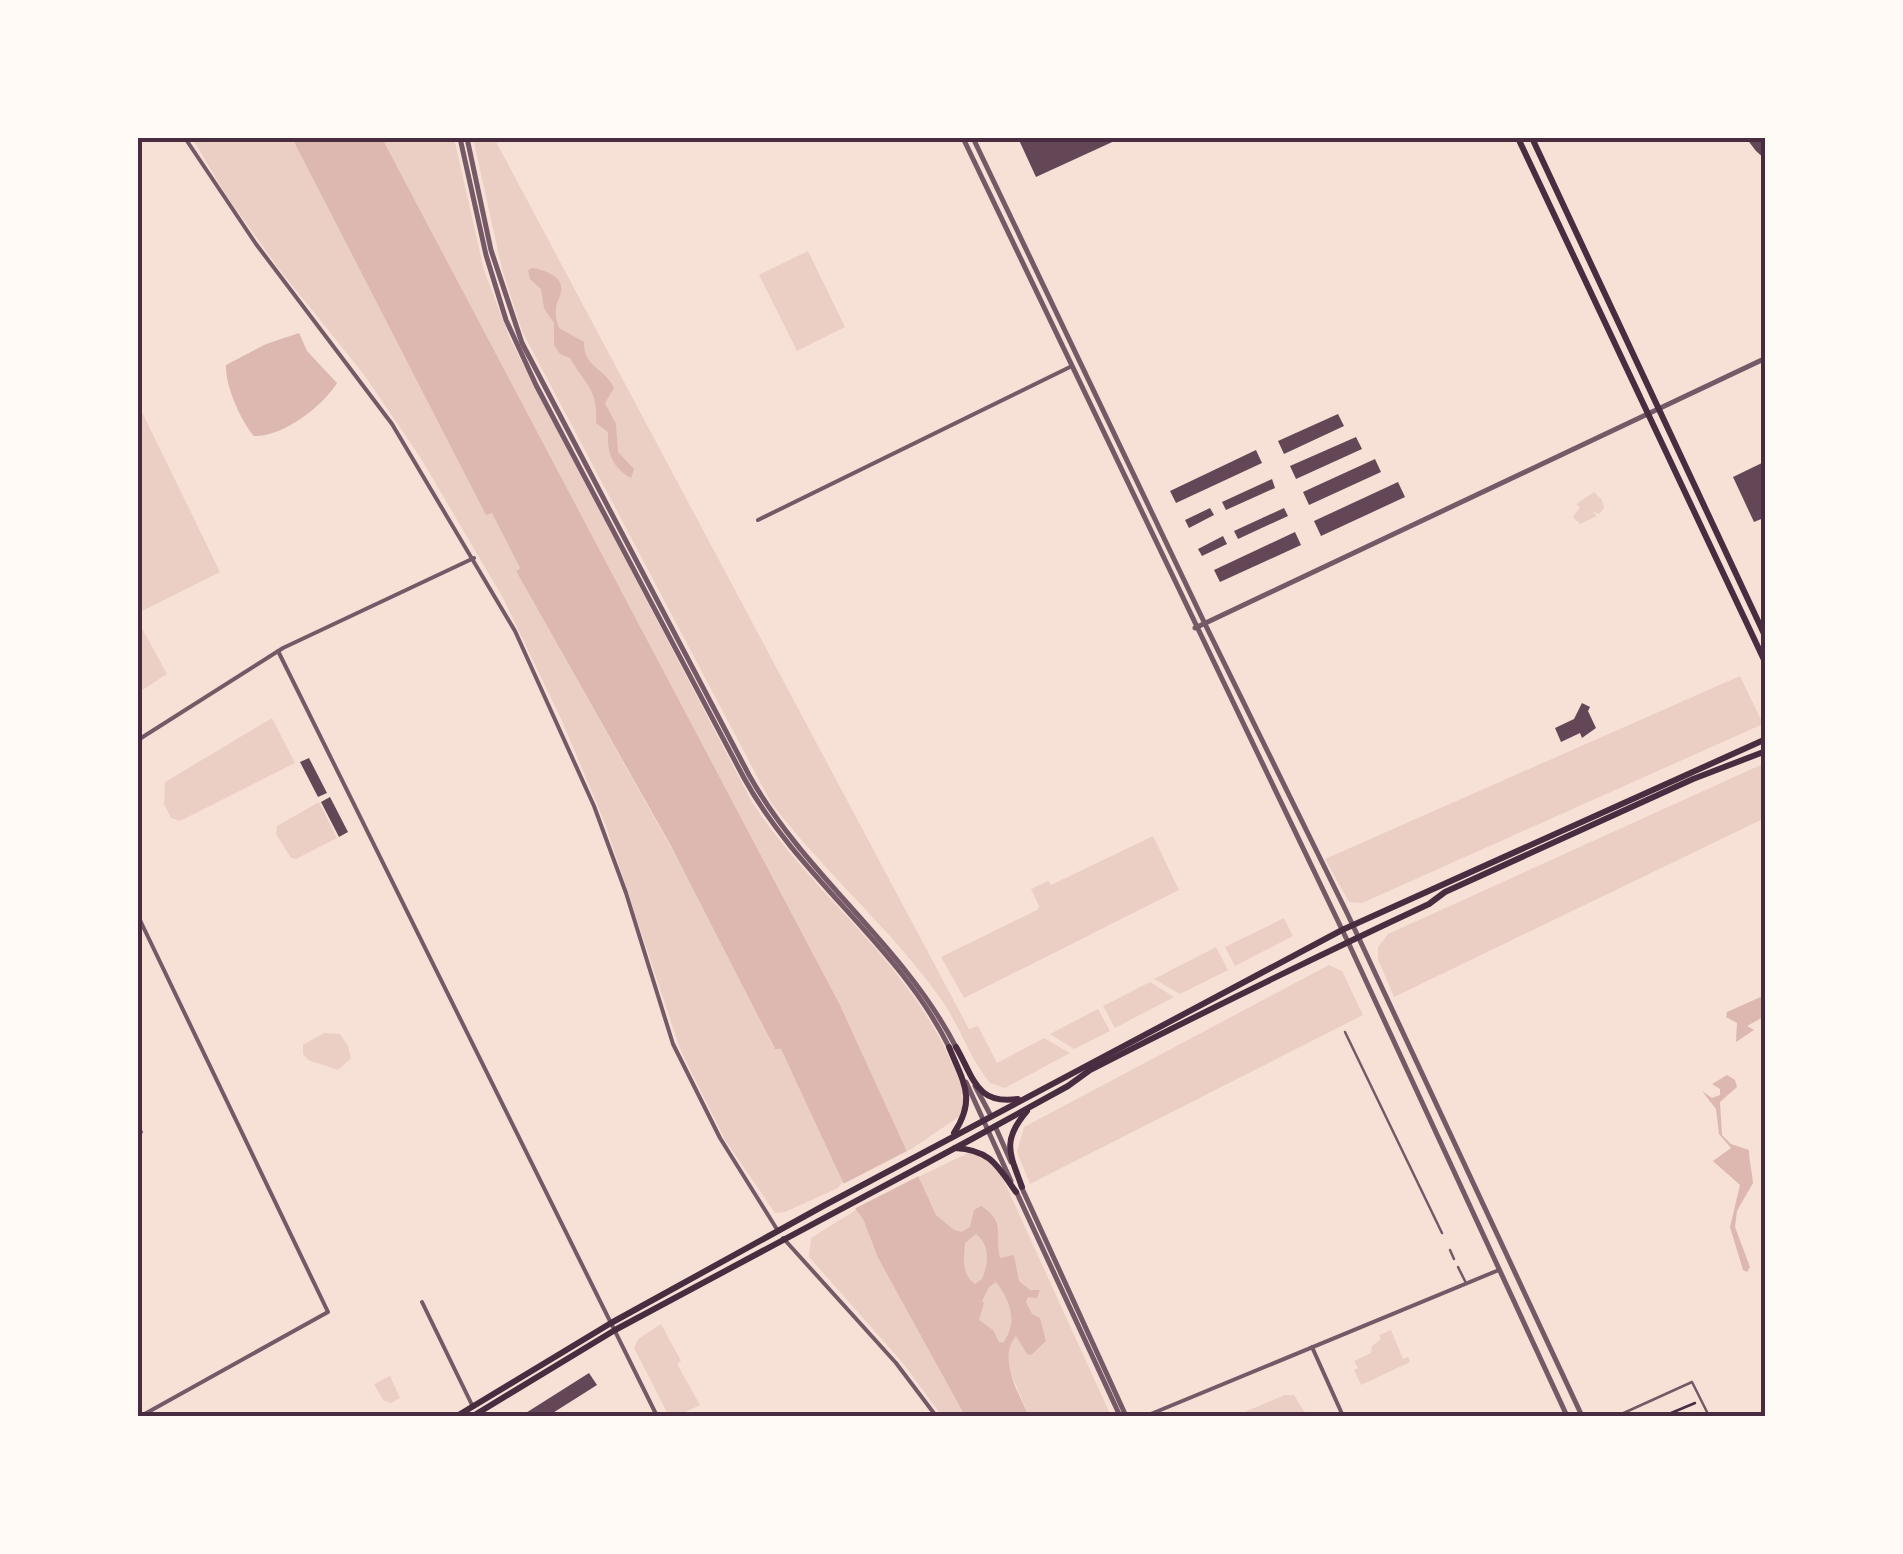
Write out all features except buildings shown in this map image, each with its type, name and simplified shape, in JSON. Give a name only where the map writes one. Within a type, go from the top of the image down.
[{"type":"main road","points":[[1518,138],[1766,664]]},
{"type":"main road","points":[[1532,138],[1766,638]]},
{"type":"main road","points":[[457,1416],[613,1326],[917,1161],[986,1117],[1342,930],[1766,739]]},
{"type":"main road","points":[[917,1161],[954,1148],[1114,1058],[1429,904],[1445,892],[1692,780],[1766,751]]},
{"type":"main road","points":[[952,1047],[983,1094],[995,1101],[1024,1098]]},
{"type":"main road","points":[[950,1138],[968,1104],[952,1047]]},
{"type":"main road","points":[[1019,1190],[1010,1135],[1030,1107]]},
{"type":"main road","points":[[954,1148],[973,1149],[990,1158],[1019,1190]]},
{"type":"main road","points":[[473,1416],[613,1326]]},
{"type":"street","points":[[185,138],[256,244],[394,426],[522,644],[582,777],[626,894],[680,1059],[725,1149],[781,1234],[896,1363],[936,1416]]},
{"type":"street","points":[[463,138],[478,226],[506,320],[536,385],[749,788],[784,840],[923,1000],[952,1047],[1123,1416]]},
{"type":"street","points":[[963,138],[1348,942],[1566,1416]]},
{"type":"street","points":[[973,138],[1359,937],[1582,1416]]},
{"type":"street","points":[[1196,628],[1766,358]]},
{"type":"street","points":[[758,520],[1072,366]]},
{"type":"street","points":[[138,740],[278,650],[474,558]]},
{"type":"street","points":[[278,650],[657,1416]]},
{"type":"street","points":[[138,916],[328,1312],[141,1416]]},
{"type":"street","points":[[1146,1416],[1499,1270]]},
{"type":"street","points":[[422,1302],[473,1407]]},
{"type":"street","points":[[1312,1347],[1344,1416]]},
{"type":"lane","points":[[1344,1032],[1442,1234]]},
{"type":"lane","points":[[1450,1250],[1454,1259]]},
{"type":"lane","points":[[1458,1267],[1466,1284]]},
{"type":"lane","points":[[1616,1416],[1692,1382],[1708,1416]]},
{"type":"path","points":[[1664,1416],[1701,1400]]},
{"type":"shaded area","points":[[192,138],[292,138],[486,514],[492,512],[520,568],[516,571],[706,910],[774,1048],[781,1049],[844,1180],[838,1188],[775,1213],[725,1140],[680,1049],[605,823],[503,598],[420,457],[365,376],[279,269],[226,195]]},
{"type":"shaded area","points":[[292,138],[382,138],[840,1005],[936,1215],[962,1232],[970,1227],[974,1210],[981,1206],[997,1223],[1000,1258],[1014,1255],[1019,1281],[1030,1290],[1040,1290],[1037,1298],[1028,1297],[1026,1302],[1032,1314],[1040,1318],[1046,1341],[1031,1355],[1016,1336],[1009,1355],[1015,1387],[1029,1416],[965,1416],[878,1258],[781,1049],[775,1049],[671,846],[516,571],[520,568],[492,513],[486,515]],"holes":[[[976,1234],[984,1243],[987,1261],[982,1279],[975,1284],[965,1271],[964,1260],[965,1243]],[[996,1282],[1011,1312],[1003,1343],[979,1320],[982,1301]]]},
{"type":"shaded area","points":[[382,138],[454,138],[484,270],[510,339],[752,802],[801,866],[907,987],[949,1057],[964,1094],[960,1116],[907,1152],[840,1005]]},
{"type":"shaded area","points":[[473,138],[494,138],[969,1029],[978,1026],[997,1063],[1044,1038],[1070,1053],[1005,1088],[990,1083],[923,975],[770,801],[522,331],[502,269]]},
{"type":"shaded area","points":[[808,251],[845,327],[797,351],[759,275]]},
{"type":"shaded area","points":[[528,270],[550,273],[560,282],[556,307],[559,328],[584,342],[587,357],[614,388],[605,403],[616,424],[618,452],[634,469],[631,478],[612,459],[608,432],[596,423],[590,388],[570,358],[560,354],[554,345],[554,323],[544,308],[541,289],[530,279]]},
{"type":"shaded area","points":[[299,333],[307,351],[337,383],[301,419],[277,431],[254,436],[235,403],[226,365],[266,344]]},
{"type":"shaded area","points":[[138,404],[220,572],[138,613]]},
{"type":"shaded area","points":[[1594,492],[1604,508],[1599,514],[1592,511],[1597,516],[1580,524],[1573,517],[1580,507],[1576,504]]},
{"type":"shaded area","points":[[138,621],[167,674],[138,693]]},
{"type":"shaded area","points":[[1740,676],[1763,724],[1362,903],[1349,902],[1325,859]]},
{"type":"shaded area","points":[[272,718],[295,763],[180,821],[171,818],[164,804],[165,782]]},
{"type":"shaded area","points":[[1765,763],[1765,818],[1394,997],[1378,959],[1378,947],[1388,934]]},
{"type":"shaded area","points":[[319,802],[337,838],[291,858],[276,834],[277,826]]},
{"type":"shaded area","points":[[1153,836],[1179,890],[964,998],[941,957],[1037,910],[1039,906],[1031,889],[1048,881],[1051,885]]},
{"type":"shaded area","points":[[1284,918],[1293,936],[1235,966],[1225,947]]},
{"type":"shaded area","points":[[1216,947],[1228,970],[1180,994],[1154,979]]},
{"type":"shaded area","points":[[1329,965],[1342,971],[1363,1015],[1030,1184],[1017,1152],[1024,1127]]},
{"type":"shaded area","points":[[1150,982],[1174,997],[1115,1028],[1103,1006]]},
{"type":"shaded area","points":[[1765,995],[1765,1016],[1747,1026],[1754,1030],[1736,1042],[1737,1023],[1726,1017],[1727,1012]]},
{"type":"shaded area","points":[[1098,1009],[1110,1031],[1074,1049],[1050,1034]]},
{"type":"shaded area","points":[[324,1033],[340,1034],[348,1046],[351,1058],[338,1070],[308,1060],[303,1054],[303,1045]]},
{"type":"shaded area","points":[[1727,1075],[1737,1087],[1720,1102],[1722,1135],[1731,1144],[1749,1150],[1753,1183],[1737,1211],[1735,1227],[1750,1267],[1747,1272],[1743,1270],[1730,1227],[1740,1185],[1713,1161],[1731,1148],[1719,1134],[1716,1109],[1702,1091],[1712,1098],[1720,1095],[1720,1089],[1712,1084]]},
{"type":"shaded area","points":[[968,1153],[983,1155],[999,1170],[1111,1416],[1029,1416],[1012,1376],[976,1323],[974,1299],[918,1177]]},
{"type":"shaded area","points":[[856,1210],[878,1258],[965,1416],[942,1416],[902,1362],[809,1257],[811,1238]]},
{"type":"shaded area","points":[[661,1324],[700,1405],[677,1416],[669,1416],[634,1348],[638,1339]]},
{"type":"shaded area","points":[[1391,1330],[1403,1359],[1408,1357],[1410,1362],[1361,1385],[1354,1361],[1371,1353],[1372,1346],[1381,1339],[1379,1335]]},
{"type":"shaded area","points":[[390,1376],[400,1398],[391,1403],[383,1400],[374,1384]]},
{"type":"shaded area","points":[[1285,1395],[1294,1395],[1307,1416],[1235,1416]]},
{"type":"pier","points":[[911,1149],[923,1174],[854,1209],[841,1185]]}]
